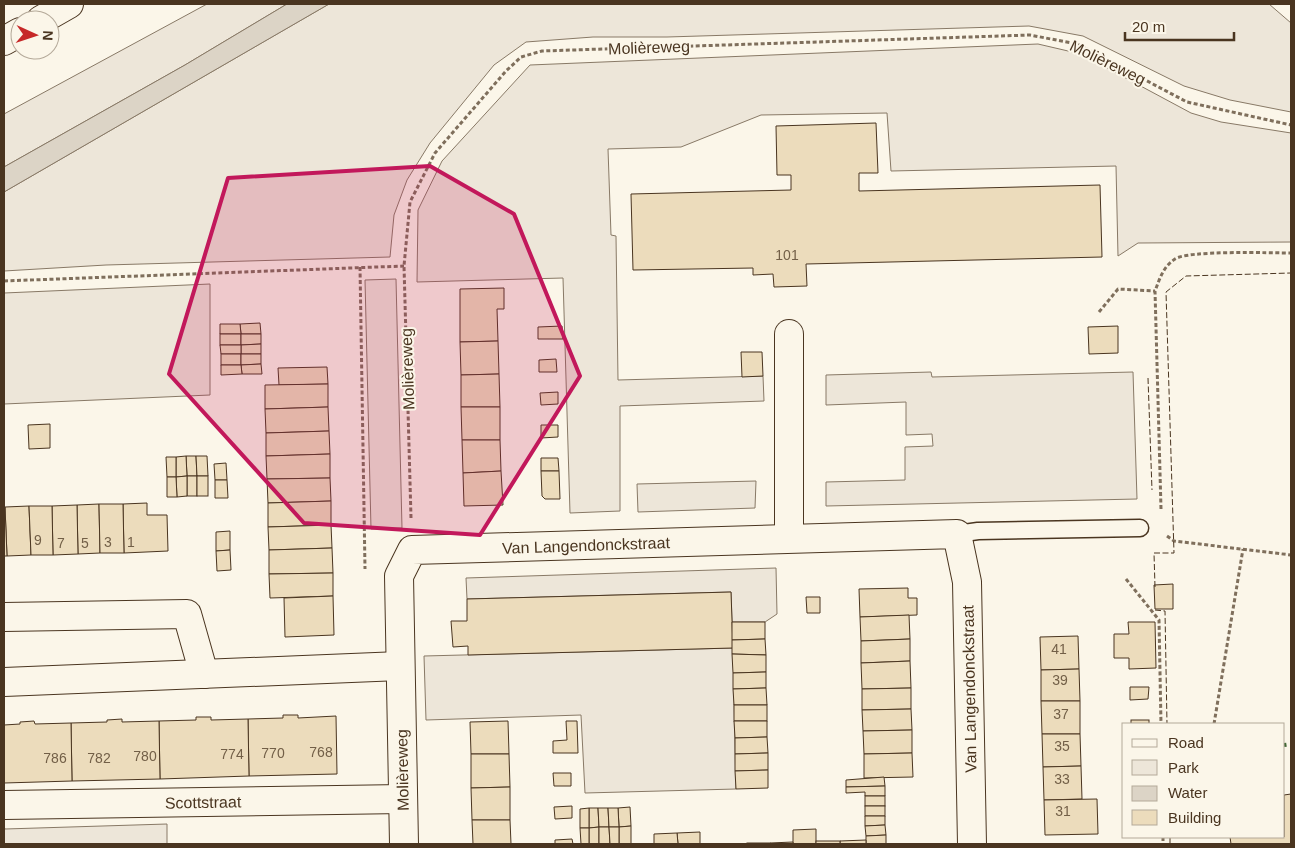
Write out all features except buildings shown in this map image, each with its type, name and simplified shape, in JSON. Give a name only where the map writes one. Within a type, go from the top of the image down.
[{"type":"main road","points":[[788,334],[789,538]]},
{"type":"main road","name":"Van Langendonckstraat","points":[[412,550],[957,534],[967,582],[972,844]]},
{"type":"main road","name":"Molièreweg","points":[[404,844],[398,576],[412,550]]},
{"type":"main road","points":[[4,617],[187,614],[204,674]]},
{"type":"main road","points":[[4,682],[400,666]]},
{"type":"main road","name":"Scottstraat","points":[[4,806],[403,799]]},
{"type":"lane","name":"Van Langendonckstraat","points":[[957,534],[978,531],[1140,528]]},
{"type":"path","name":"Molièreweg","points":[[412,550],[404,266],[410,202],[435,153],[520,57],[542,51],[1030,35],[1077,44],[1187,102],[1291,125]]},
{"type":"path","points":[[1140,528],[1161,511],[1155,291],[1164,269],[1177,257],[1200,254],[1291,253]]},
{"type":"path","points":[[4,282],[404,266]]},
{"type":"path","points":[[360,267],[366,577]]},
{"type":"path","points":[[1099,312],[1118,289],[1155,291]]},
{"type":"path","points":[[1174,540],[1291,555]]},
{"type":"path","points":[[1214,723],[1243,549]]},
{"type":"path","points":[[1126,579],[1159,620],[1161,723]]},
{"type":"highlighted area","points":[[430,166],[514,214],[580,376],[480,535],[304,523],[169,374],[228,178]]},
{"type":"green space","points":[[207,4],[287,4],[185,65],[4,167],[4,114]]},
{"type":"green space","points":[[329,4],[1269,4],[1291,23],[1291,112],[1230,100],[1184,86],[1083,36],[1029,26],[667,37],[593,37],[526,42],[494,65],[430,143],[407,180],[394,215],[390,257],[106,265],[4,271],[4,192]]},
{"type":"green space","points":[[1038,44],[1081,54],[1191,113],[1221,122],[1291,133],[1291,242],[1138,243],[1118,256],[1116,166],[891,171],[887,113],[761,115],[681,147],[608,149],[611,235],[616,236],[618,380],[763,376],[764,401],[620,406],[620,511],[570,513],[563,278],[417,282],[418,210],[442,161],[530,65]]},
{"type":"green space","points":[[396,279],[402,528],[371,529],[365,280]]},
{"type":"green space","points":[[210,284],[210,395],[4,404],[4,293]]},
{"type":"green space","points":[[931,372],[932,377],[1133,372],[1137,499],[826,506],[826,482],[905,480],[905,447],[933,446],[932,434],[906,435],[906,402],[826,405],[826,375]]},
{"type":"green space","points":[[756,481],[755,508],[638,512],[637,484]]},
{"type":"green space","points":[[776,568],[777,614],[765,622],[732,622],[731,592],[467,599],[466,578]]},
{"type":"green space","points":[[733,648],[736,789],[585,793],[581,715],[426,720],[424,656]]},
{"type":"green space","points":[[167,824],[167,844],[4,844],[4,827],[5,829]]},
{"type":"water","points":[[287,4],[329,4],[4,192],[4,167],[185,65]]},
{"type":"hedge","points":[[1285,745],[1291,744]]},
{"type":"fence","points":[[1155,587],[1154,553],[1174,553],[1166,292],[1186,276],[1291,273]]},
{"type":"fence","points":[[1148,378],[1152,490]]},
{"type":"fence","points":[[1155,610],[1165,611],[1167,723]]},
{"type":"fence","points":[[1170,838],[1170,844]]}]
